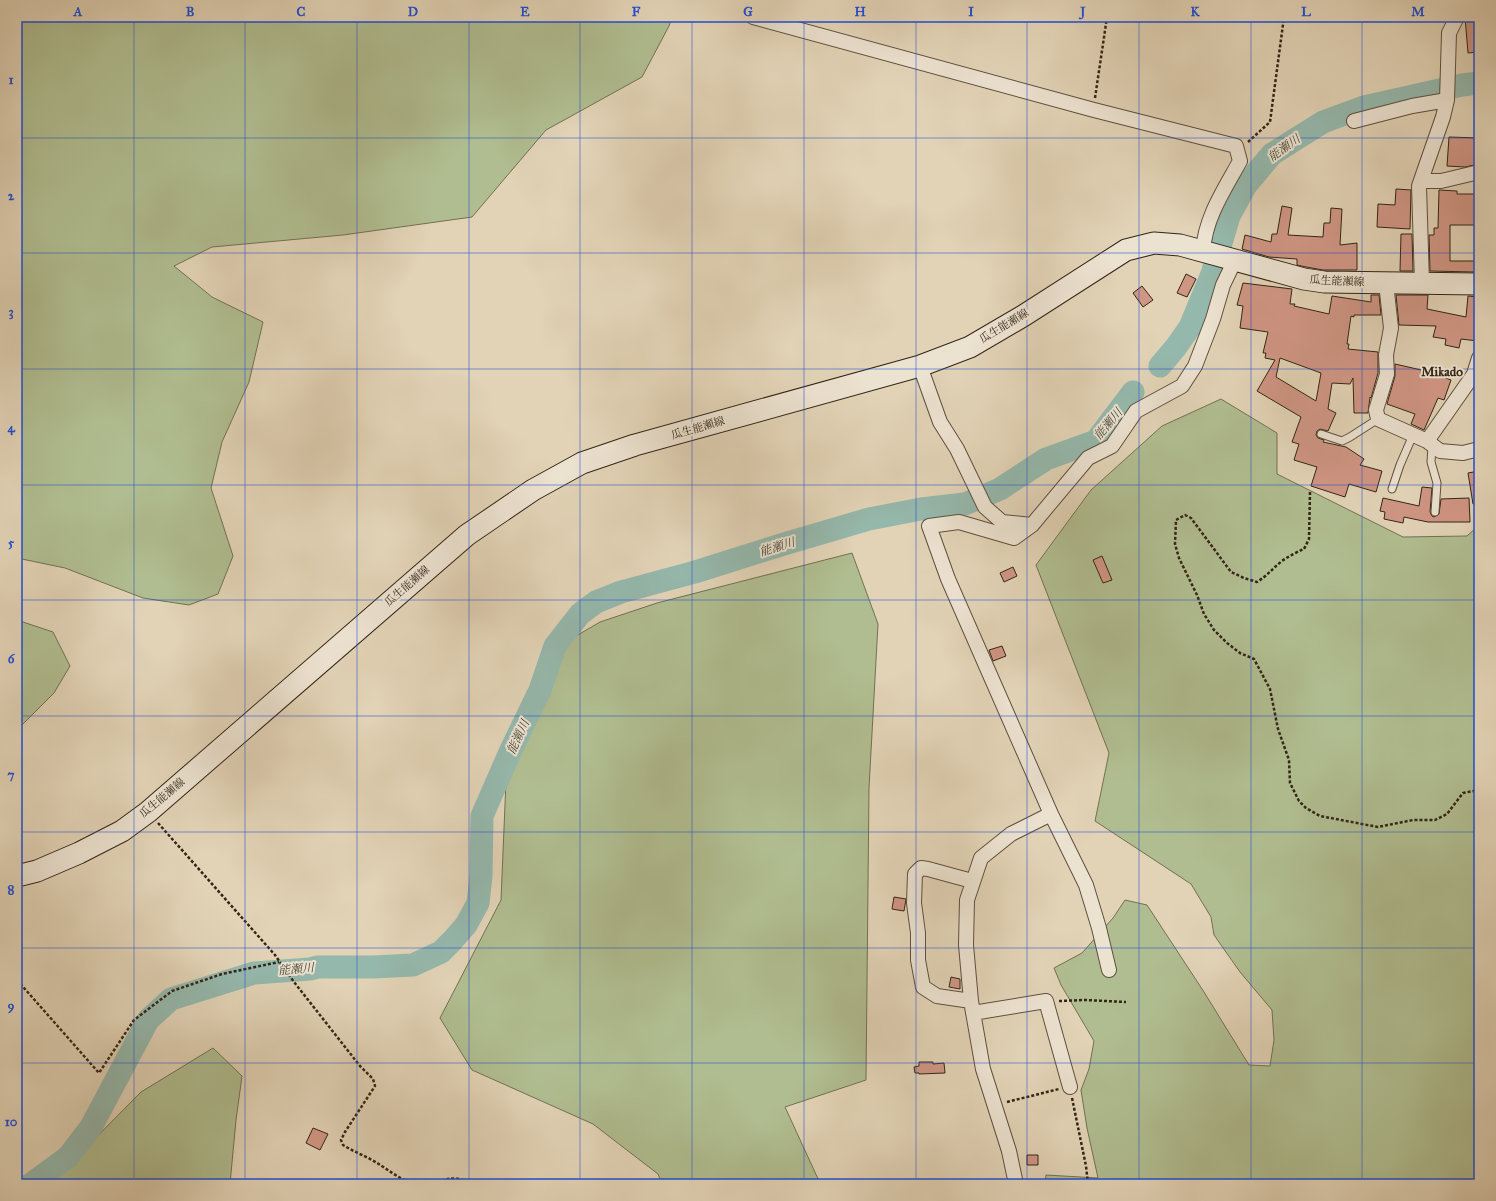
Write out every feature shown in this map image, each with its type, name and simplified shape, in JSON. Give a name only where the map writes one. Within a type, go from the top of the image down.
[{"type":"main road","name":"瓜生能瀬線","points":[[17,876],[37,871],[79,853],[122,831],[148,812],[467,535],[533,490],[582,463],[636,445],[920,366],[970,347],[1023,316],[1126,250],[1154,243],[1180,245],[1304,279],[1324,282],[1479,284]]},
{"type":"street","points":[[753,17],[1094,110],[1236,146],[1240,161],[1212,211],[1204,237],[1203,252]]},
{"type":"street","points":[[1422,283],[1419,186],[1443,117],[1447,100],[1449,33],[1458,17]]},
{"type":"street","points":[[1354,121],[1412,106],[1447,100]]},
{"type":"street","points":[[1421,181],[1441,181],[1479,172]]},
{"type":"street","points":[[1109,970],[1086,884],[1051,814],[948,579],[929,526],[959,522],[1014,538],[1032,525],[1088,458],[1112,446],[1136,411],[1182,386],[1195,366],[1213,319],[1223,285],[1235,260]]},
{"type":"street","points":[[1386,283],[1391,328],[1386,355],[1387,374],[1376,410],[1378,419],[1430,443],[1440,452],[1463,453],[1479,449]]},
{"type":"street","points":[[1430,443],[1477,378],[1479,358]]},
{"type":"street","points":[[920,366],[940,422],[957,449],[985,507],[1002,522],[1032,525]]},
{"type":"street","points":[[1016,1184],[1009,1151],[983,1069],[972,1007],[966,944],[967,900],[972,881],[981,858],[1011,834],[1051,814]]},
{"type":"street","points":[[972,881],[921,868],[915,874],[914,903],[918,933],[918,960],[923,987],[937,996],[972,1007],[1046,1001],[1070,1087]]},
{"type":"lane","points":[[1321,434],[1342,441],[1378,419]]},
{"type":"lane","points":[[1392,489],[1400,464],[1413,435]]},
{"type":"lane","points":[[1430,443],[1431,462],[1437,483],[1435,512]]},
{"type":"path","points":[[1094,110],[1107,17]]},
{"type":"path","points":[[1238,152],[1270,122],[1284,17]]},
{"type":"path","points":[[1310,492],[1309,539],[1304,549],[1295,552],[1282,561],[1267,576],[1257,582],[1231,572],[1191,518],[1185,515],[1176,520],[1174,532],[1175,544],[1179,558],[1197,595],[1204,614],[1214,630],[1226,644],[1240,653],[1254,659],[1270,689],[1278,729],[1289,760],[1290,783],[1299,801],[1306,808],[1320,816],[1378,827],[1414,820],[1435,820],[1447,814],[1463,794],[1479,790]]},
{"type":"path","points":[[148,812],[275,955],[294,982],[360,1066],[373,1079],[375,1086],[373,1092],[345,1132],[341,1140],[343,1146],[377,1163],[393,1174],[417,1184],[434,1184],[452,1178],[465,1180],[471,1184]]},
{"type":"path","points":[[17,980],[99,1073],[134,1020],[172,991],[222,974],[279,962]]},
{"type":"path","points":[[1046,1001],[1085,1000],[1126,1002]]},
{"type":"path","points":[[994,1105],[1070,1087],[1086,1166],[1088,1184]]},
{"type":"green space","points":[[17,17],[672,17],[669,26],[642,77],[546,130],[472,217],[343,235],[212,247],[174,266],[212,297],[263,322],[249,382],[222,442],[211,488],[233,556],[218,594],[189,605],[143,598],[65,568],[17,558]]},
{"type":"green space","points":[[1221,399],[1277,433],[1277,474],[1403,537],[1467,536],[1479,525],[1479,1184],[1045,1184],[1046,1175],[1098,1178],[1087,1128],[1081,1090],[1089,1069],[1094,1041],[1061,985],[1054,968],[1082,953],[1113,918],[1125,900],[1147,905],[1204,992],[1249,1065],[1270,1066],[1274,1040],[1272,1010],[1240,972],[1214,935],[1211,917],[1191,884],[1095,821],[1109,753],[1036,565],[1091,490],[1162,426]]},
{"type":"green space","points":[[852,553],[878,624],[869,788],[866,1080],[785,1107],[819,1181],[814,1184],[662,1184],[658,1174],[593,1124],[472,1070],[440,1018],[501,900],[507,757],[564,643],[600,622],[657,603]]},
{"type":"green space","points":[[17,620],[53,632],[70,666],[54,693],[17,730]]},
{"type":"green space","points":[[213,1048],[242,1076],[230,1184],[50,1184],[141,1092]]},
{"type":"building","points":[[1465,17],[1479,17],[1479,52],[1468,53]]},
{"type":"building","points":[[1449,137],[1479,138],[1479,164],[1465,167],[1447,166]]},
{"type":"building","points":[[1396,189],[1411,190],[1410,229],[1377,227],[1378,204],[1395,205]]},
{"type":"building","points":[[1439,190],[1457,191],[1457,194],[1479,194],[1479,225],[1450,225],[1450,261],[1475,261],[1475,272],[1430,271],[1429,235],[1434,235],[1434,228],[1438,228]]},
{"type":"building","points":[[1282,206],[1292,208],[1288,235],[1323,237],[1324,223],[1330,223],[1331,208],[1342,209],[1340,245],[1357,243],[1357,270],[1323,270],[1306,267],[1297,265],[1297,259],[1269,257],[1242,249],[1245,235],[1271,242],[1272,234],[1277,234]]},
{"type":"building","points":[[1401,234],[1412,234],[1413,271],[1400,271]]},
{"type":"building","points":[[1186,274],[1196,279],[1187,297],[1177,293]]},
{"type":"building","points":[[1243,283],[1292,289],[1290,304],[1295,304],[1294,306],[1329,314],[1332,296],[1371,302],[1371,295],[1379,295],[1381,315],[1351,316],[1347,344],[1349,344],[1348,349],[1378,352],[1378,373],[1371,398],[1370,397],[1368,413],[1354,413],[1353,378],[1350,384],[1332,383],[1328,409],[1336,413],[1328,431],[1320,429],[1317,431],[1316,435],[1318,438],[1324,440],[1323,442],[1346,447],[1364,459],[1360,465],[1382,471],[1376,492],[1349,484],[1345,497],[1311,486],[1317,467],[1294,460],[1299,444],[1292,442],[1301,417],[1257,391],[1275,360],[1265,358],[1266,353],[1263,353],[1268,332],[1240,328],[1243,306],[1237,305]],"holes":[[[1280,358],[1321,373],[1316,401],[1276,377]]]},
{"type":"building","points":[[1142,286],[1153,300],[1143,307],[1133,293]]},
{"type":"building","points":[[1396,295],[1428,295],[1427,309],[1466,317],[1468,296],[1479,297],[1478,341],[1461,339],[1459,348],[1445,345],[1446,339],[1433,337],[1436,326],[1399,325]]},
{"type":"building","points":[[1395,364],[1430,372],[1451,380],[1444,400],[1438,398],[1424,430],[1411,424],[1415,414],[1387,404],[1395,376]]},
{"type":"building","points":[[1479,471],[1479,503],[1473,504],[1468,473]]},
{"type":"building","points":[[1422,487],[1432,488],[1430,512],[1434,517],[1439,514],[1441,499],[1469,498],[1470,522],[1428,522],[1404,517],[1403,523],[1384,519],[1385,512],[1380,511],[1383,498],[1419,506]]},
{"type":"building","points":[[1102,556],[1112,580],[1103,583],[1093,560]]},
{"type":"building","points":[[1013,567],[1017,576],[1004,582],[1000,573]]},
{"type":"building","points":[[1002,646],[1006,656],[993,661],[989,650]]},
{"type":"building","points":[[894,897],[906,899],[904,911],[892,909]]},
{"type":"building","points":[[951,977],[960,979],[960,989],[949,987]]},
{"type":"building","points":[[919,1062],[933,1062],[933,1064],[944,1063],[945,1073],[915,1073],[914,1067],[919,1066]]},
{"type":"building","points":[[313,1128],[328,1134],[320,1150],[306,1143]]},
{"type":"building","points":[[1027,1155],[1038,1155],[1038,1165],[1027,1165]]},
{"type":"waterway","name":"能瀬川","points":[[1160,366],[1190,327],[1212,274],[1229,216],[1246,185],[1272,154],[1323,122],[1364,107],[1462,85],[1479,83]]},
{"type":"waterway","name":"能瀬川","points":[[31,1184],[68,1157],[91,1127],[148,1020],[171,999],[254,973],[310,969],[318,967],[413,965],[441,952],[452,941],[466,925],[478,903],[481,876],[482,816],[510,752],[540,690],[555,646],[580,614],[596,602],[621,592],[695,572],[869,519],[921,509],[965,504],[1000,489],[1046,459],[1096,441],[1133,392]]},
{"type":"district","name":"Mikado","points":[[1442,372]]}]
